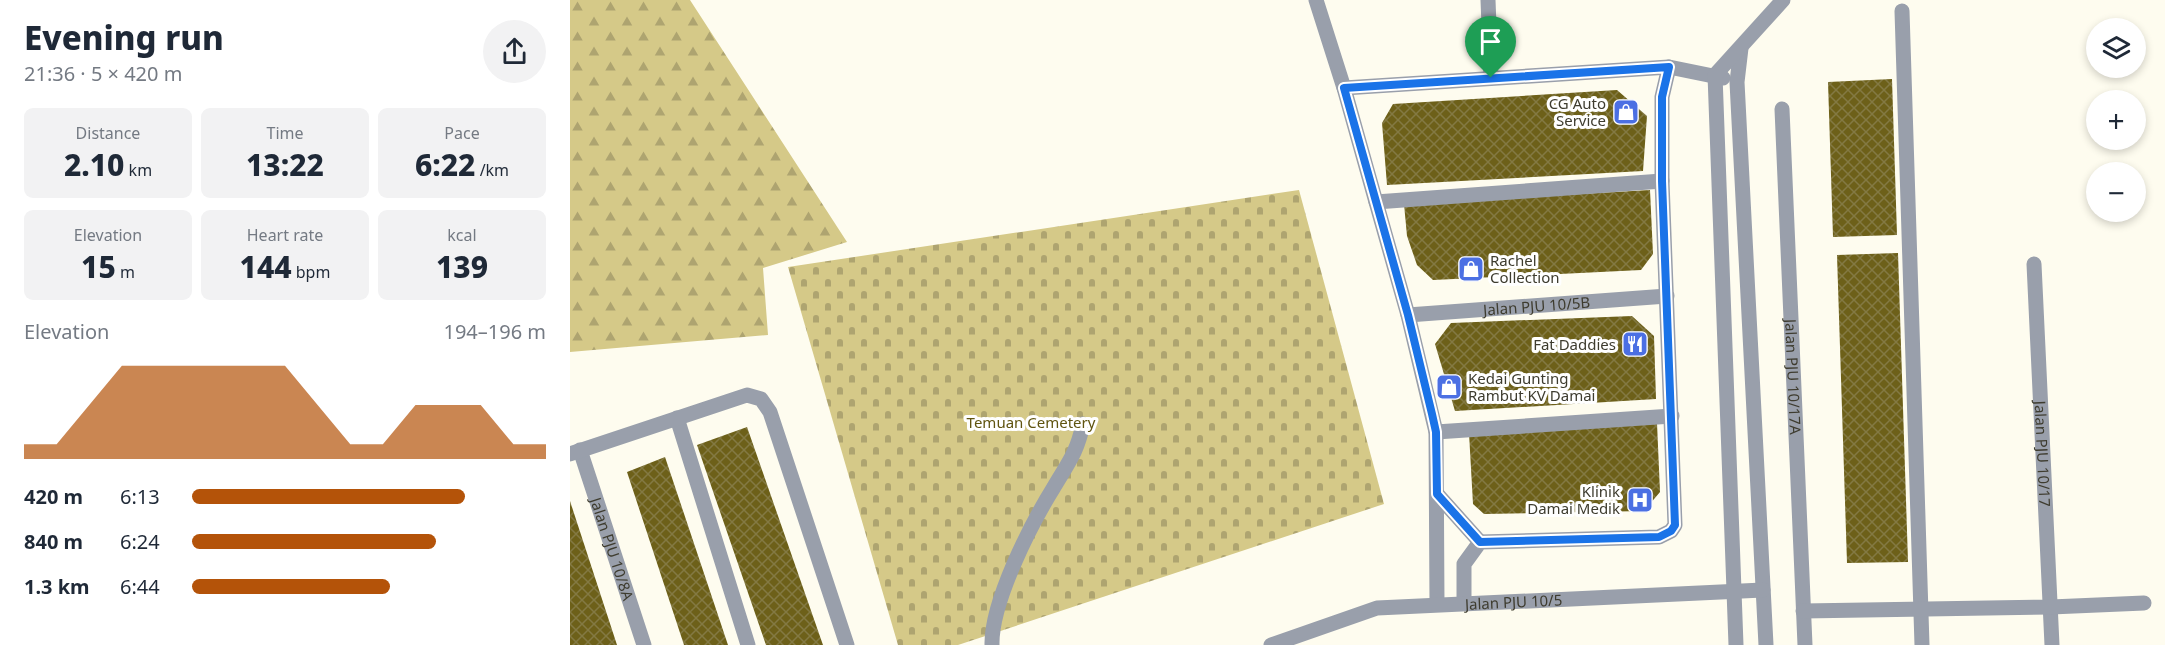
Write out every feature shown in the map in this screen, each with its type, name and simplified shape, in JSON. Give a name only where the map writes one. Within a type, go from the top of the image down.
[{"type":"street","points":[[1316,0],[1344,88],[1408,315],[1436,432],[1437,604]]},
{"type":"street","points":[[1488,0],[1491,78]]},
{"type":"street","points":[[1736,645],[1715,75],[1783,0]]},
{"type":"street","points":[[1902,11],[1922,645]]},
{"type":"street","points":[[1741,48],[1737,82],[1766,645]]},
{"type":"street","points":[[1344,88],[1669,67],[1715,75],[1737,82]]},
{"type":"street","points":[[1437,494],[1480,542],[1659,537],[1666,535],[1675,525],[1662,181],[1662,97],[1669,67]]},
{"type":"street","name":"Jalan PJU 10/17A","points":[[1782,109],[1805,645]]},
{"type":"street","points":[[1376,202],[1662,181]]},
{"type":"street","name":"Jalan PJU 10/17","points":[[2034,264],[2052,645]]},
{"type":"street","name":"Jalan PJU 10/5B","points":[[1408,315],[1667,296]]},
{"type":"street","points":[[575,452],[747,395],[761,399],[770,412],[847,645]]},
{"type":"street","points":[[1436,432],[1672,416]]},
{"type":"street","points":[[677,418],[748,645]]},
{"type":"street","points":[[992,645],[997,608],[1028,535],[1054,486],[1073,458],[1083,424]]},
{"type":"street","name":"Jalan PJU 10/8A","points":[[575,452],[644,645]]},
{"type":"street","points":[[1464,603],[1464,564],[1480,542]]},
{"type":"street","name":"Jalan PJU 10/5","points":[[1270,645],[1377,608],[1763,590]]},
{"type":"street","points":[[1803,611],[2051,607],[2144,603]]},
{"type":"green space","points":[[570,0],[690,0],[847,242],[763,268],[768,335],[570,352]]},
{"type":"green space","name":"Temuan Cemetery","points":[[1299,190],[1384,504],[958,645],[898,645],[788,267]]},
{"type":"building","points":[[1892,79],[1897,235],[1833,237],[1828,82]]},
{"type":"building","points":[[1617,90],[1647,116],[1643,171],[1387,185],[1382,123],[1393,104]]},
{"type":"building","points":[[1650,190],[1653,254],[1641,270],[1433,280],[1417,265],[1407,236],[1404,204]]},
{"type":"building","points":[[1898,253],[1908,562],[1847,563],[1837,255]]},
{"type":"building","points":[[1632,316],[1654,336],[1656,399],[1455,411],[1435,344],[1451,323]]},
{"type":"building","points":[[1657,423],[1660,492],[1644,511],[1484,514],[1473,504],[1469,433]]},
{"type":"building","points":[[747,427],[823,645],[766,645],[697,445]]},
{"type":"building","points":[[665,457],[728,645],[684,645],[627,472]]},
{"type":"building","points":[[570,501],[617,645],[570,645]]},
{"type":"place","name":"CG Auto Service","points":[[1626,112]]},
{"type":"place","name":"Rachel Collection","points":[[1471,269]]},
{"type":"place","name":"Fat Daddies","points":[[1635,344]]},
{"type":"place","name":"Kedai Gunting Rambut KV Damai","points":[[1449,387]]},
{"type":"place","name":"Klinik Damai Medik","points":[[1640,500]]},
{"type":"route","points":[[1669,67],[1662,97],[1662,181],[1676,519],[1675,525],[1666,535],[1480,542],[1437,494],[1436,432],[1432,414],[1408,315],[1344,88],[1491,78],[1669,67]]}]
